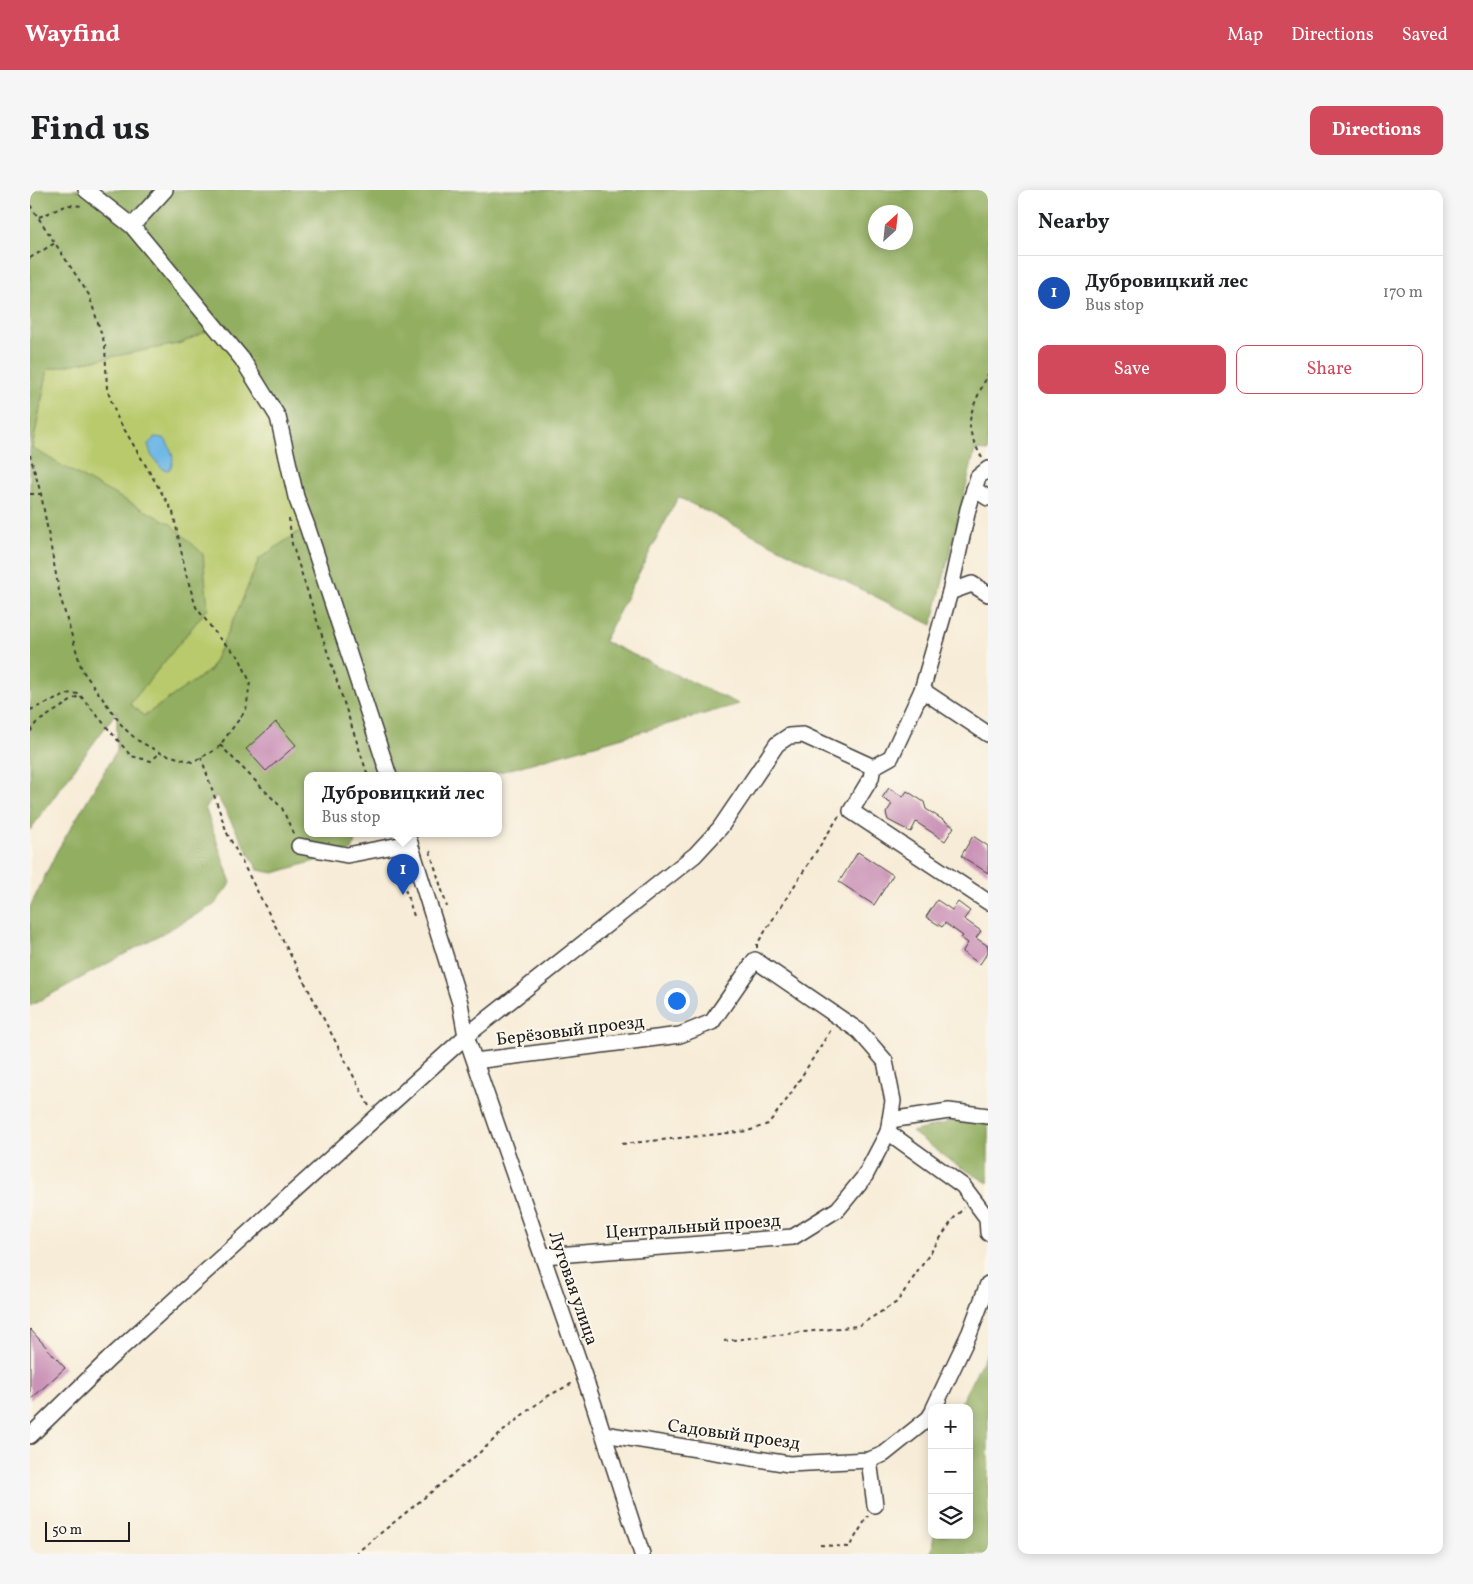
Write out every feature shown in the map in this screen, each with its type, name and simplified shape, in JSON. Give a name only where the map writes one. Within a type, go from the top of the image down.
[{"type":"street","points":[[86,190],[132,226],[242,359],[278,417],[296,497],[388,772]]},
{"type":"street","points":[[132,226],[166,190]]},
{"type":"street","points":[[987,470],[978,478],[968,508],[950,592],[922,690],[890,757],[873,767],[871,778],[851,811],[988,902]]},
{"type":"street","points":[[974,489],[988,498]]},
{"type":"street","points":[[950,592],[972,584],[988,594]]},
{"type":"street","points":[[922,690],[988,734]]},
{"type":"street","points":[[30,1436],[109,1359],[466,1036],[695,854],[720,828],[777,744],[789,736],[803,736],[873,767]]},
{"type":"street","points":[[299,846],[347,855],[391,846],[408,838]]},
{"type":"street","name":"Луговая улица","points":[[408,838],[460,1003],[466,1036],[587,1383],[642,1554]]},
{"type":"street","name":"Центральный проезд","points":[[543,1256],[793,1237],[838,1209],[865,1176],[889,1126],[893,1100],[885,1061],[858,1031],[755,960]]},
{"type":"street","name":"Берёзовый проезд","points":[[475,1061],[680,1035],[712,1022],[755,960]]},
{"type":"street","points":[[889,1126],[949,1111],[988,1116]]},
{"type":"street","points":[[889,1126],[963,1186],[987,1218],[988,1233]]},
{"type":"street","points":[[936,1404],[970,1332],[988,1284]]},
{"type":"street","name":"Садовый проезд","points":[[605,1437],[789,1464],[869,1460],[884,1454],[928,1419]]},
{"type":"street","points":[[605,1437],[632,1448]]},
{"type":"street","points":[[869,1460],[875,1504]]},
{"type":"path","points":[[38,218],[68,205],[86,206]]},
{"type":"path","points":[[30,206],[89,295],[105,345],[107,389],[117,418],[173,512],[186,574],[196,607],[220,639],[239,657],[250,682],[246,710],[217,749],[192,762],[161,752],[137,740],[123,727],[82,670],[60,596],[41,494],[30,455]]},
{"type":"path","points":[[30,258],[55,243]]},
{"type":"path","points":[[987,470],[974,440],[970,425],[973,407],[988,374]]},
{"type":"path","points":[[30,494],[41,494]]},
{"type":"path","points":[[288,510],[292,544],[367,772]]},
{"type":"path","points":[[30,710],[71,693],[80,695],[131,756],[151,761],[161,752]]},
{"type":"path","points":[[30,732],[36,723],[80,695]]},
{"type":"path","points":[[220,746],[282,808],[299,846]]},
{"type":"path","points":[[201,757],[227,833],[375,1119]]},
{"type":"path","points":[[755,960],[757,944],[841,813],[851,811]]},
{"type":"path","points":[[391,846],[414,916]]},
{"type":"path","points":[[430,851],[447,907]]},
{"type":"path","points":[[622,1144],[748,1131],[768,1124],[788,1098],[838,1018]]},
{"type":"path","points":[[724,1341],[858,1326],[897,1302],[954,1218],[973,1199]]},
{"type":"path","points":[[355,1554],[478,1454],[526,1412],[548,1396],[571,1384],[582,1387],[587,1383]]},
{"type":"path","points":[[820,1545],[849,1546],[875,1504]]},
{"type":"green space","points":[[30,190],[988,190],[988,451],[975,450],[932,625],[678,497],[604,641],[739,704],[500,772],[304,772],[304,837],[358,837],[352,850],[274,873],[258,870],[217,796],[205,807],[231,883],[214,905],[30,1006],[30,907],[57,851],[117,750],[117,711],[30,830]],"holes":[[[215,327],[278,417],[307,526],[259,559],[210,670],[144,716],[130,704],[208,608],[203,554],[171,524],[89,481],[32,448],[48,369],[182,343]]]},
{"type":"green space","points":[[215,327],[278,417],[307,526],[259,559],[210,670],[144,716],[130,704],[208,608],[89,481],[32,449],[48,369],[181,343]]},
{"type":"green space","points":[[972,1116],[988,1121],[988,1183],[954,1163],[912,1132]]},
{"type":"green space","points":[[988,1350],[988,1554],[931,1554],[933,1539],[973,1539],[973,1404],[960,1404]]},
{"type":"water","points":[[155,437],[164,438],[171,450],[173,462],[169,470],[162,469],[151,455],[148,444]]},
{"type":"building","points":[[276,722],[296,745],[266,771],[246,749]]},
{"type":"building","points":[[889,788],[903,797],[907,791],[924,802],[926,809],[954,827],[945,841],[916,822],[911,832],[888,820],[886,813],[892,804],[882,798]]},
{"type":"building","points":[[973,836],[988,846],[988,873],[961,856]]},
{"type":"building","points":[[858,852],[893,875],[874,905],[839,882]]},
{"type":"building","points":[[937,900],[952,910],[958,902],[970,911],[964,919],[981,931],[976,938],[988,946],[988,952],[980,964],[962,952],[968,943],[961,938],[963,936],[945,923],[942,927],[926,917]]},
{"type":"building","points":[[30,1329],[65,1368],[30,1400]]},
{"type":"place","name":"Дубровицкий лес","points":[[403,895]]}]
